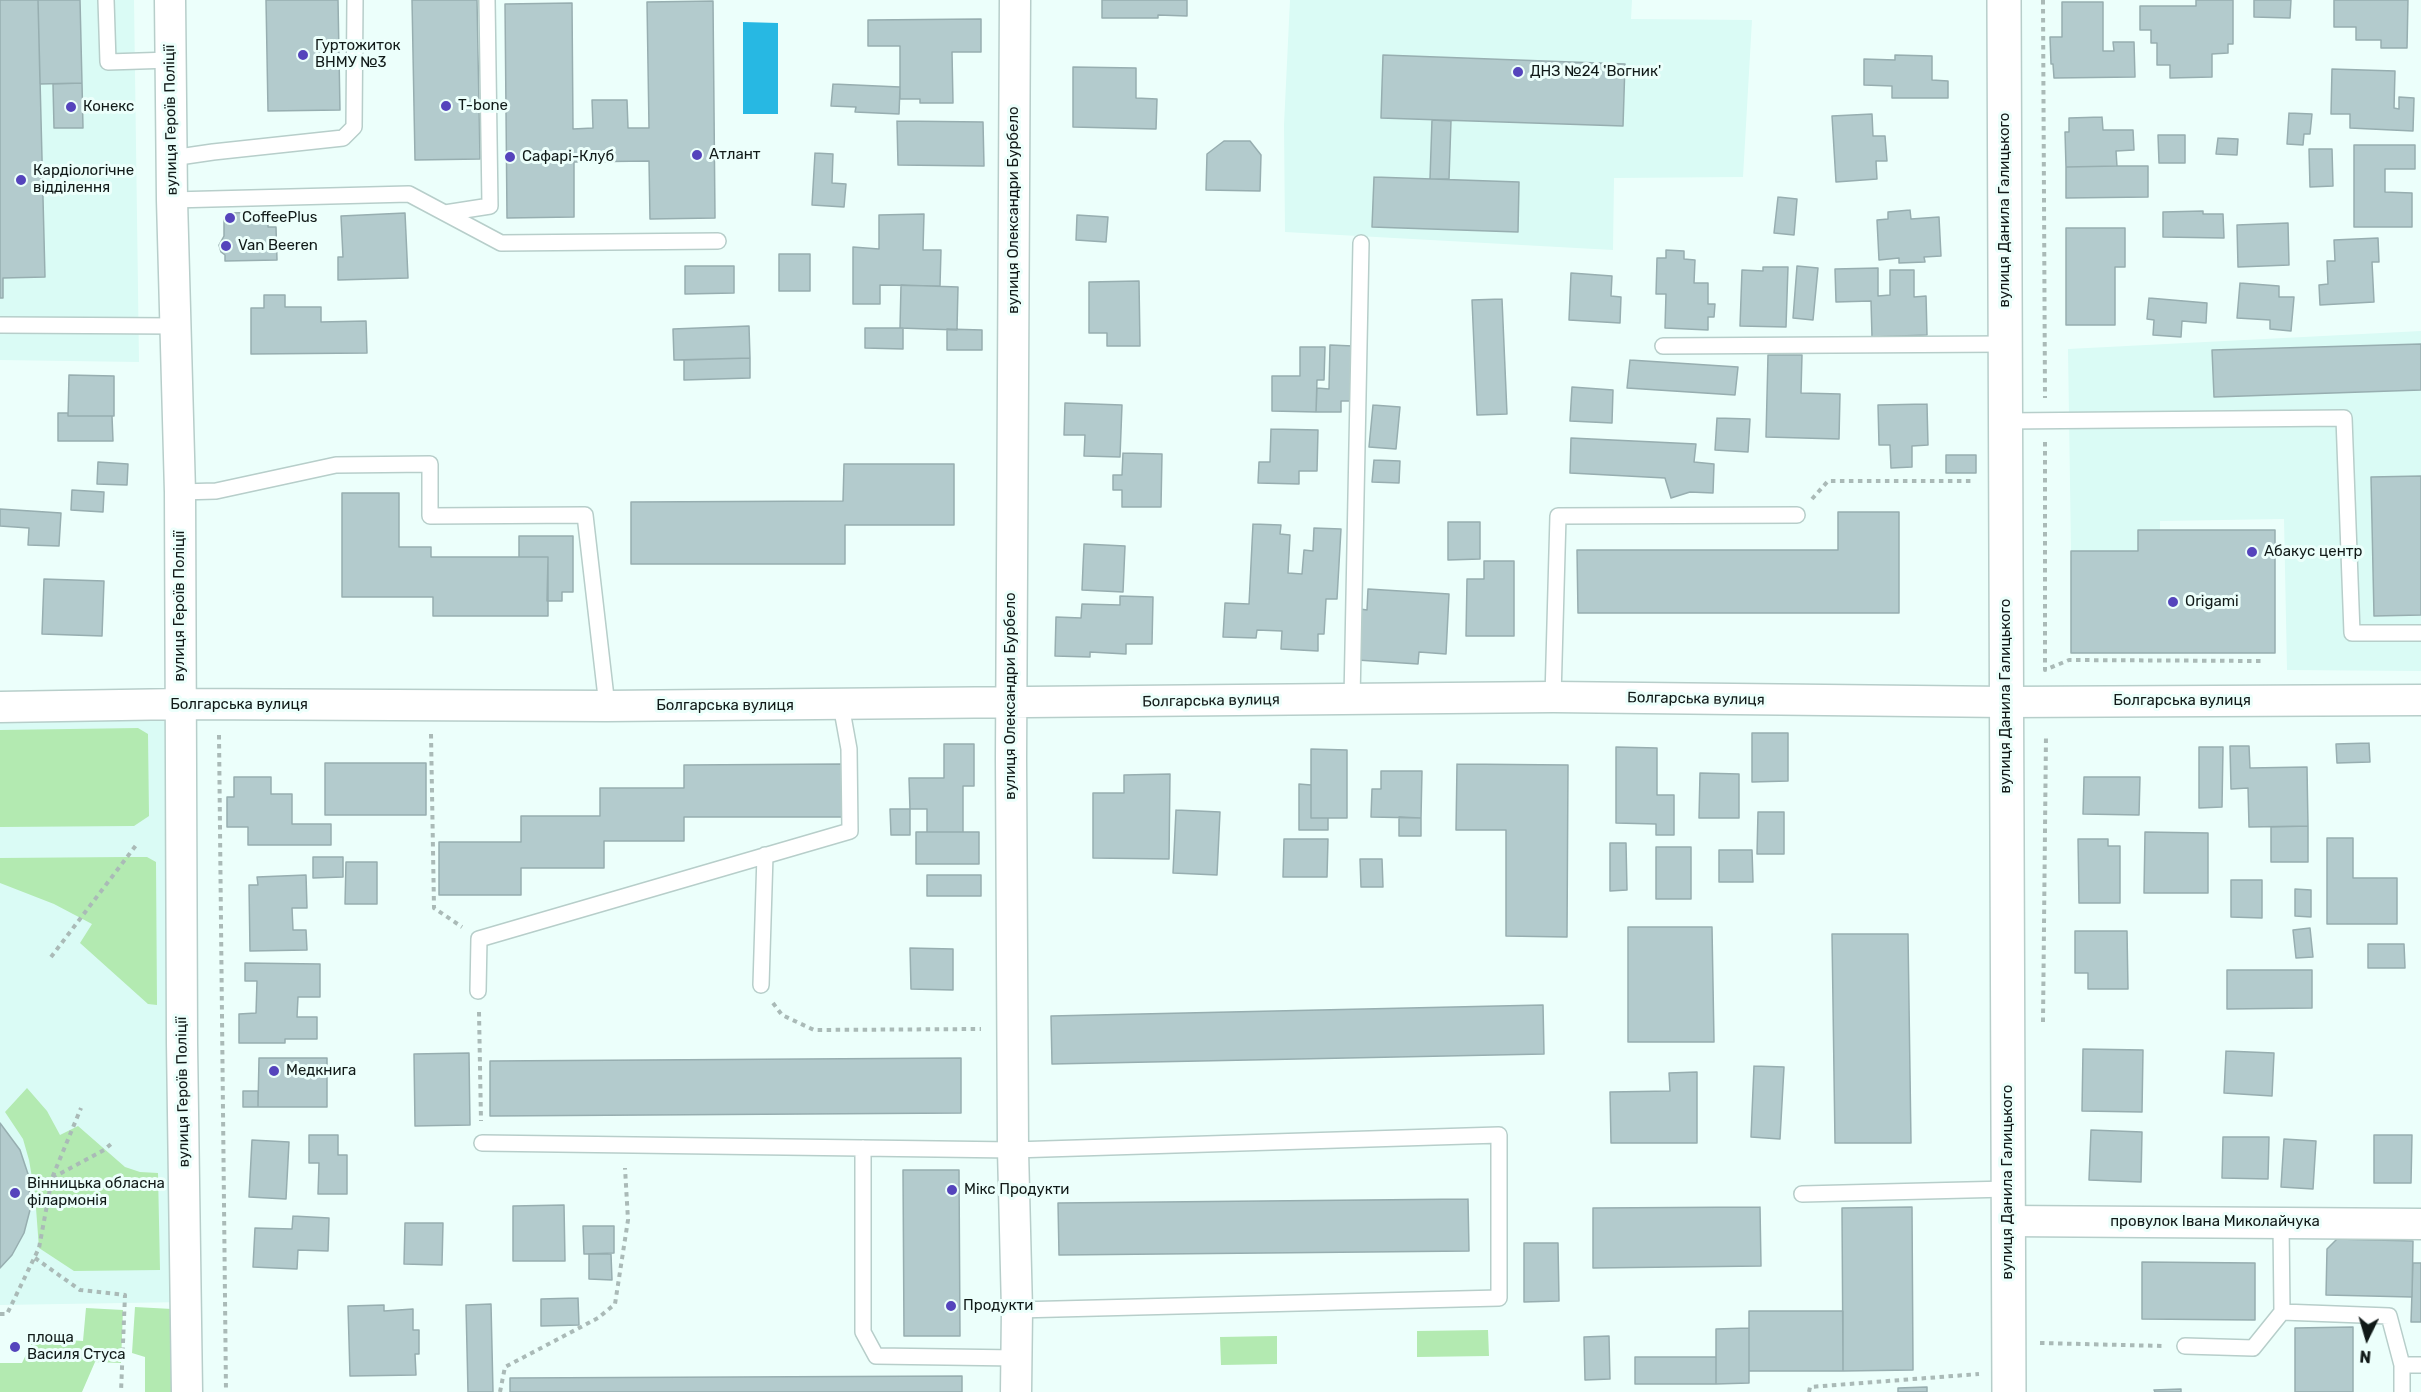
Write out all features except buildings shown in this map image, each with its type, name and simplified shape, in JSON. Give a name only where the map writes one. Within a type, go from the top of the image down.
[{"type":"main road","name":"вулиця Данила Галицького","points":[[1999,1383],[2008,1205],[2004,0]]},
{"type":"street","name":"вулиця Героїв Поліції","points":[[170,0],[172,200],[180,492],[182,1032],[187,1392]]},
{"type":"street","name":"вулиця Олександри Бурбело","points":[[1016,0],[1011,704],[1012,1150],[1017,1310],[1016,1392]]},
{"type":"street","name":"Болгарська вулиця","points":[[0,707],[181,704],[607,706],[1011,704],[1553,697],[2006,702],[2421,700]]},
{"type":"street","name":"провулок Івана Миколайчука","points":[[2008,1205],[2281,1223],[2421,1224]]},
{"type":"lane","points":[[106,0],[108,62],[171,60]]},
{"type":"lane","points":[[172,158],[343,138],[354,127],[355,0]]},
{"type":"lane","points":[[445,213],[490,206],[487,0]]},
{"type":"lane","points":[[172,200],[409,194],[501,243],[718,241]]},
{"type":"lane","points":[[1352,699],[1361,243]]},
{"type":"lane","points":[[0,325],[176,326]]},
{"type":"lane","points":[[1663,346],[2006,344]]},
{"type":"lane","points":[[2006,421],[2344,418],[2352,633],[2421,633]]},
{"type":"lane","points":[[180,492],[216,491],[336,465],[430,464],[430,516],[585,514],[607,706]]},
{"type":"lane","points":[[1553,697],[1558,516],[1797,515]]},
{"type":"lane","points":[[478,992],[479,939],[850,831],[849,749],[841,705]]},
{"type":"lane","points":[[761,985],[765,855]]},
{"type":"lane","points":[[482,1143],[1012,1150],[1500,1135],[1499,1298],[1017,1310]]},
{"type":"lane","points":[[863,1148],[863,1332],[876,1356],[1017,1358]]},
{"type":"lane","points":[[1802,1194],[2008,1205]]},
{"type":"lane","points":[[2185,1346],[2253,1348],[2282,1312],[2281,1223]]},
{"type":"lane","points":[[2282,1312],[2389,1316],[2402,1365],[2402,1392]]},
{"type":"lane","points":[[2402,1365],[2421,1365]]},
{"type":"path","points":[[2043,0],[2045,670],[2069,660],[2261,661]]},
{"type":"path","points":[[1797,515],[1828,482],[1983,481]]},
{"type":"path","points":[[430,706],[434,908],[479,939]]},
{"type":"path","points":[[219,728],[226,1392]]},
{"type":"path","points":[[51,957],[137,844]]},
{"type":"path","points":[[761,985],[782,1015],[814,1030],[991,1029]]},
{"type":"path","points":[[478,992],[482,1143]]},
{"type":"path","points":[[0,1314],[7,1314],[39,1248],[52,1178],[81,1108]]},
{"type":"path","points":[[35,1182],[52,1178],[111,1144]]},
{"type":"path","points":[[500,1392],[505,1367],[598,1318],[615,1304],[628,1220],[624,1145]]},
{"type":"path","points":[[35,1258],[80,1290],[125,1295],[121,1392]]},
{"type":"path","points":[[2039,1343],[2185,1346]]},
{"type":"path","points":[[1809,1392],[1810,1387],[1999,1383]]},
{"type":"shaded area","points":[[0,0],[134,0],[139,362],[0,360]]},
{"type":"shaded area","name":"ДНЗ №24 'Вогник'","points":[[1290,0],[1632,0],[1631,19],[1752,20],[1743,177],[1614,178],[1613,250],[1285,232],[1284,125]]},
{"type":"shaded area","points":[[2421,331],[2421,671],[2287,670],[2284,519],[2160,521],[2160,530],[2138,530],[2138,551],[2071,551],[2068,349]]},
{"type":"shaded area","points":[[181,704],[186,1302],[0,1305],[0,707]]},
{"type":"green space","points":[[138,728],[148,734],[149,816],[134,826],[0,827],[0,730]]},
{"type":"green space","points":[[147,857],[156,862],[157,1005],[148,1004],[80,943],[92,924],[54,904],[0,883],[0,858]]},
{"type":"green space","points":[[27,1088],[47,1111],[60,1135],[78,1126],[125,1167],[140,1172],[158,1173],[160,1270],[74,1271],[39,1248],[35,1195],[29,1160],[23,1139],[5,1112]]},
{"type":"green space","points":[[135,1307],[172,1309],[172,1392],[145,1392],[145,1357],[132,1353]]},
{"type":"green space","points":[[86,1308],[123,1310],[121,1363],[95,1362],[82,1392],[0,1392],[0,1363],[22,1363],[34,1338],[83,1341]]},
{"type":"green space","points":[[1488,1330],[1489,1356],[1417,1357],[1417,1331]]},
{"type":"green space","points":[[1277,1336],[1277,1364],[1221,1365],[1220,1337]]},
{"type":"water","points":[[743,22],[778,23],[778,114],[743,114]]},
{"type":"place","name":"Гуртожиток ВНМУ №3","points":[[303,55]]},
{"type":"place","name":"ДНЗ №24 'Вогник'","points":[[1518,72]]},
{"type":"place","name":"T-bone","points":[[446,106]]},
{"type":"place","name":"Конекс","points":[[71,107]]},
{"type":"place","name":"Атлант","points":[[697,155]]},
{"type":"place","name":"Сафарі-Клуб","points":[[510,157]]},
{"type":"place","name":"Кардіологічне відділення","points":[[21,180]]},
{"type":"place","name":"CoffeePlus","points":[[230,218]]},
{"type":"place","name":"Van Beeren","points":[[226,246]]},
{"type":"place","name":"Абакус центр","points":[[2252,552]]},
{"type":"place","name":"Origami","points":[[2173,602]]},
{"type":"place","name":"Медкнига","points":[[274,1071]]},
{"type":"place","name":"Мікс Продукти","points":[[952,1190]]},
{"type":"place","name":"Вінницька обласна філармонія","points":[[15,1193]]},
{"type":"place","name":"Продукти","points":[[951,1306]]},
{"type":"place","name":"площа Василя Стуса","points":[[15,1347]]}]
